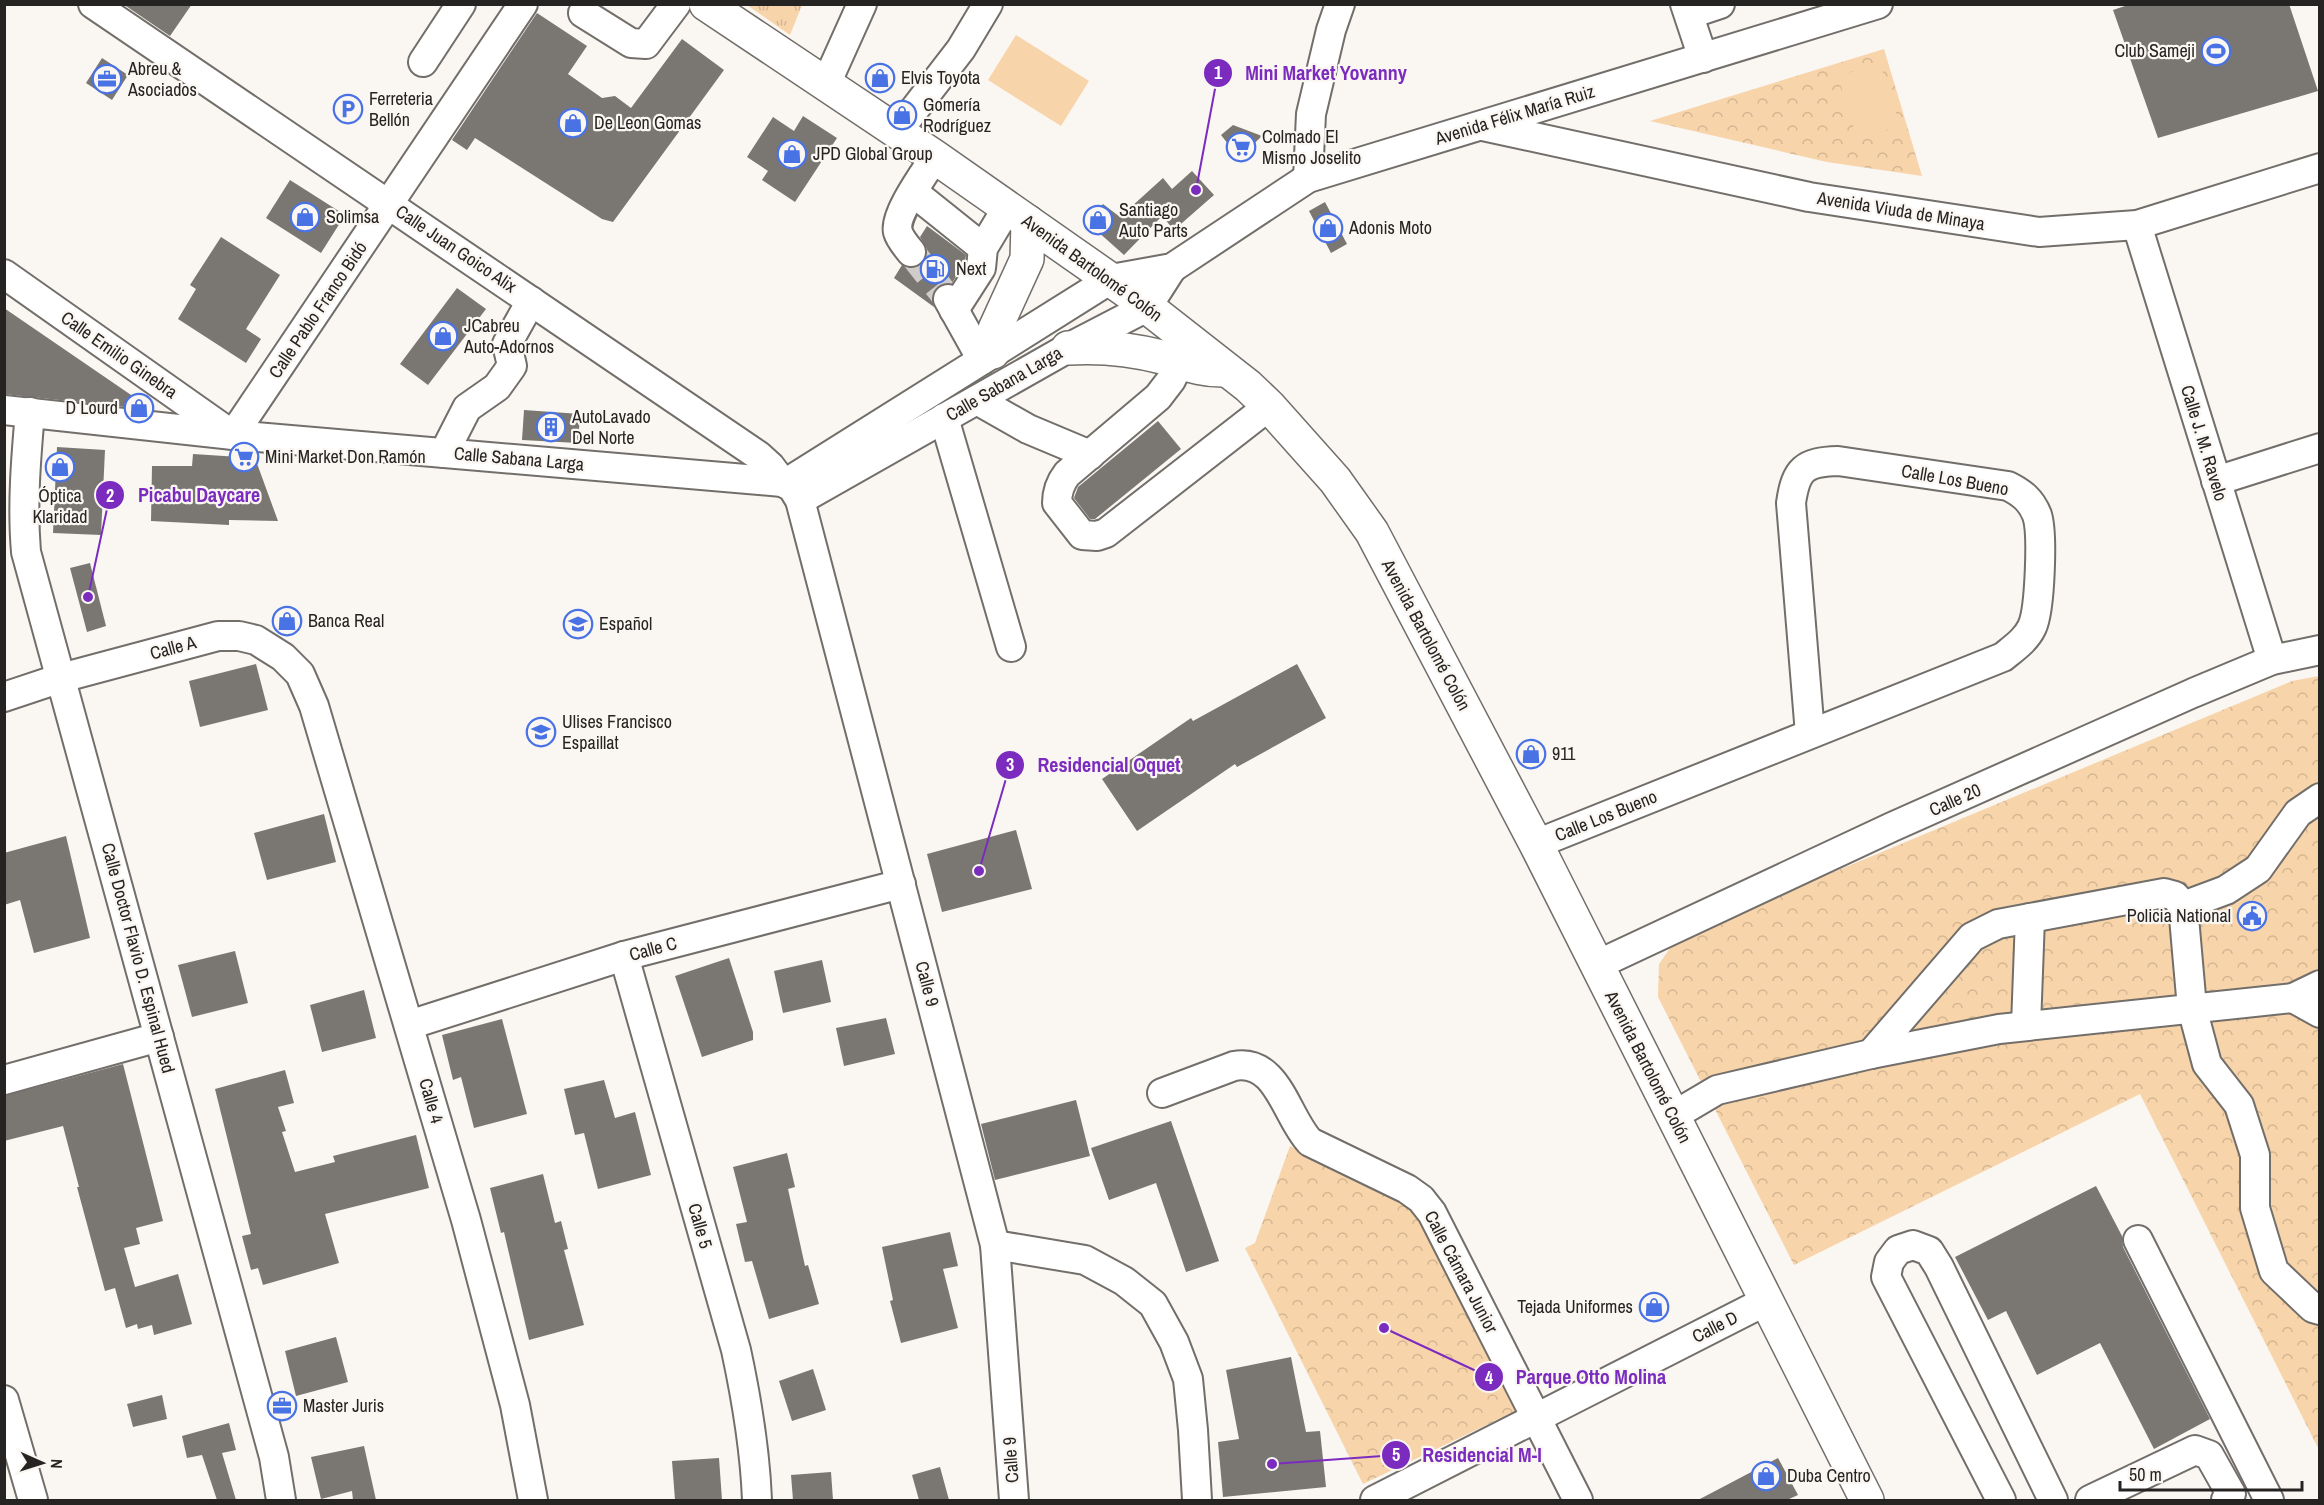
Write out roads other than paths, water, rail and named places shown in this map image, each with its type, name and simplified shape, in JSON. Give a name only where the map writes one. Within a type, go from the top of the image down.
[{"type":"main road","name":"Avenida Bartolomé Colón","points":[[711,6],[935,157],[1147,307],[1269,406],[1335,480],[1372,532],[1536,844],[1867,1500]]},
{"type":"main road","points":[[987,356],[995,329],[1027,259],[1018,215]]},
{"type":"main road","points":[[1068,348],[1102,347],[1160,357],[1206,370],[1227,370]]},
{"type":"street","name":"Calle Juan Goico Alix","points":[[93,4],[759,456],[789,488]]},
{"type":"street","points":[[423,62],[461,4]]},
{"type":"street","name":"Calle Pablo Franco Bidó","points":[[232,435],[523,4]]},
{"type":"street","points":[[583,13],[631,43],[646,44],[676,4]]},
{"type":"street","points":[[826,84],[862,4]]},
{"type":"street","points":[[897,132],[961,49],[988,4]]},
{"type":"street","points":[[1308,178],[1311,114],[1331,30],[1340,4]]},
{"type":"street","points":[[1703,58],[1687,9],[1720,4]]},
{"type":"street","name":"Avenida Félix María Ruiz","points":[[1110,279],[1172,268],[1308,178],[1878,4]]},
{"type":"street","name":"Avenida Viuda de Minaya","points":[[1481,125],[1809,197],[2039,232],[2137,225],[2319,168]]},
{"type":"street","points":[[910,252],[897,231],[898,223],[913,192],[935,157]]},
{"type":"street","points":[[913,192],[983,248]]},
{"type":"street","points":[[987,356],[951,305],[981,268],[983,248],[1018,215]]},
{"type":"street","name":"Calle J. M. Ravelo","points":[[2137,225],[2272,660]]},
{"type":"street","name":"Avenida Félix María Ruiz","points":[[1147,307],[1172,268]]},
{"type":"street","name":"Calle Emilio Ginebra","points":[[4,274],[232,435]]},
{"type":"street","name":"Calle Sabana Larga","points":[[789,488],[987,356],[1110,279]]},
{"type":"street","points":[[444,453],[467,408],[497,387],[512,366],[507,344],[531,301]]},
{"type":"street","name":"Calle Sabana Larga","points":[[17,411],[232,435],[444,453],[789,488],[944,418],[1068,348],[1147,307]]},
{"type":"street","points":[[1175,361],[1175,372],[1158,398],[1067,474],[1061,482],[1057,503],[1082,535],[1089,537],[1106,533],[1269,406]]},
{"type":"street","points":[[977,400],[1028,429],[1090,455]]},
{"type":"street","name":"Calle Doctor Flavio D. Espinal Hued","points":[[17,411],[25,467],[26,552],[274,1457],[281,1500]]},
{"type":"street","points":[[944,418],[1011,647]]},
{"type":"street","points":[[2216,481],[2319,448]]},
{"type":"street","name":"Calle Los Bueno","points":[[1536,844],[2003,657],[2021,643],[2032,626],[2038,606],[2040,529],[2031,503],[2022,493],[2008,486],[1838,462],[1819,462],[1803,470],[1794,483],[1791,503],[1810,734]]},
{"type":"street","name":"Calle 9","points":[[789,488],[901,884],[995,1245],[1014,1500]]},
{"type":"street","name":"Calle A","points":[[4,697],[61,678],[218,636],[239,636],[256,640],[292,664],[304,681],[314,706]]},
{"type":"street","name":"Calle 20","points":[[1596,965],[1892,827],[2272,660],[2319,650]]},
{"type":"street","name":"Calle 4","points":[[314,706],[466,1220],[516,1405],[533,1500]]},
{"type":"street","points":[[2183,906],[2226,890],[2258,869],[2298,813],[2319,798]]},
{"type":"street","name":"Calle C","points":[[409,1025],[624,956],[901,884]]},
{"type":"street","points":[[1871,1054],[1972,937],[1998,924],[2164,893],[2175,896],[2183,906],[2192,1008],[2207,1064],[2239,1105],[2255,1155],[2255,1208],[2274,1272],[2313,1308],[2319,1310]]},
{"type":"street","points":[[2026,1026],[2030,918]]},
{"type":"street","name":"Calle 5","points":[[624,956],[735,1350],[750,1415],[758,1500]]},
{"type":"street","points":[[1672,1116],[1717,1090],[1871,1054],[1999,1029],[2293,998],[2319,986]]},
{"type":"street","points":[[2293,998],[2319,1013]]},
{"type":"street","points":[[4,1080],[159,1037]]},
{"type":"street","name":"Calle Cámara Junior","points":[[1162,1093],[1234,1066],[1244,1064],[1254,1067],[1272,1080],[1300,1132],[1310,1142],[1407,1189],[1421,1199],[1432,1213],[1578,1500]]},
{"type":"street","points":[[2138,1240],[2269,1500]]},
{"type":"street","points":[[995,1245],[1085,1260],[1124,1281],[1153,1304],[1174,1342],[1188,1379],[1194,1430],[1197,1500]]},
{"type":"street","points":[[2001,1500],[1886,1277],[1889,1262],[1898,1250],[1913,1245],[1929,1251],[1939,1267],[2053,1500]]},
{"type":"street","name":"Calle D","points":[[1375,1500],[1766,1301]]},
{"type":"street","points":[[4,1400],[33,1500]]},
{"type":"street","points":[[2091,1500],[2195,1450],[2209,1455],[2231,1494],[2226,1500]]},
{"type":"tunnel","points":[[911,252],[948,299]]},
{"type":"place","name":"Club Sameji","points":[[2216,51]]},
{"type":"place","name":"Elvis Toyota","points":[[880,78]]},
{"type":"place","name":"Abreu & Asociados","points":[[107,79]]},
{"type":"place","name":"Ferreteria Bellón","points":[[348,109]]},
{"type":"place","name":"Gomería Rodríguez","points":[[902,115]]},
{"type":"place","name":"De Leon Gomas","points":[[573,123]]},
{"type":"place","name":"Colmado El Mismo Joselito","points":[[1241,147]]},
{"type":"place","name":"JPD Global Group","points":[[792,154]]},
{"type":"place","name":"Mini Market Yovanny","points":[[1196,190]]},
{"type":"place","name":"Solimsa","points":[[305,217]]},
{"type":"place","name":"Santiago Auto Parts","points":[[1098,220]]},
{"type":"place","name":"Adonis Moto","points":[[1328,228]]},
{"type":"place","name":"Next","points":[[935,269]]},
{"type":"place","name":"JCabreu Auto-Adornos","points":[[443,336]]},
{"type":"place","name":"D Lourd","points":[[139,408]]},
{"type":"place","name":"AutoLavado Del Norte","points":[[551,427]]},
{"type":"place","name":"Mini Market Don Ramón","points":[[244,457]]},
{"type":"place","name":"Óptica Klaridad","points":[[60,467]]},
{"type":"place","name":"Picabu Daycare","points":[[88,597]]},
{"type":"place","name":"Banca Real","points":[[287,621]]},
{"type":"place","name":"Español","points":[[578,624]]},
{"type":"place","name":"Ulises Francisco Espaillat","points":[[541,732]]},
{"type":"place","name":"911","points":[[1531,754]]},
{"type":"place","name":"Residencial Oquet","points":[[979,871]]},
{"type":"place","name":"Policia National","points":[[2252,916]]},
{"type":"place","name":"Tejada Uniformes","points":[[1654,1307]]},
{"type":"place","name":"Parque Otto Molina","points":[[1384,1328]]},
{"type":"place","name":"Master Juris","points":[[282,1406]]},
{"type":"place","name":"Residencial M-I","points":[[1272,1464]]},
{"type":"place","name":"Duba Centro","points":[[1766,1476]]}]
